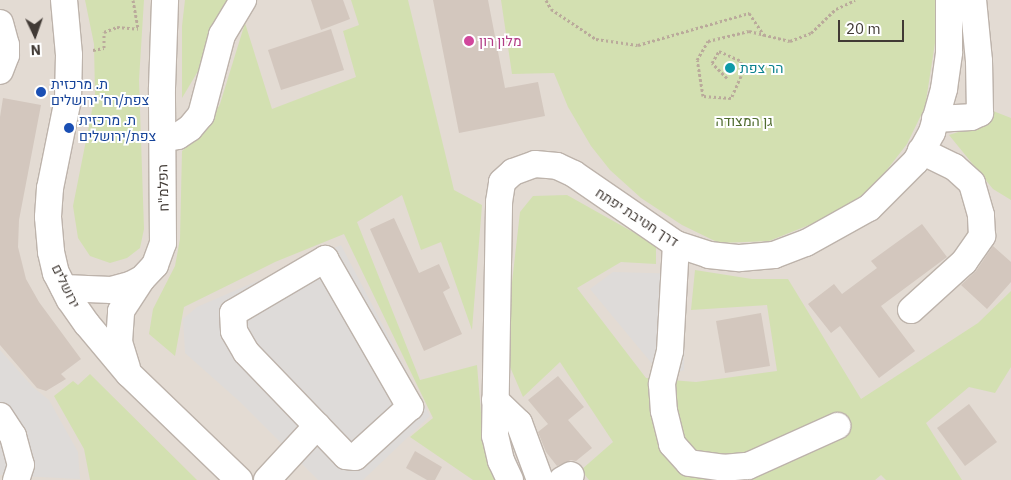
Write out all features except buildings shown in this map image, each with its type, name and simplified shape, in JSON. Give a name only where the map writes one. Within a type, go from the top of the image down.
[{"type":"street","name":"ירושלים","points":[[64,0],[69,54],[68,99],[50,188],[48,216],[51,252],[56,273],[88,324],[129,374],[239,480]]},
{"type":"street","name":"הפלמ\"ח","points":[[129,374],[119,342],[121,312],[142,279],[155,265],[163,243],[162,139],[165,0]]},
{"type":"street","points":[[162,139],[178,136],[190,128],[201,115],[222,35],[243,0]]},
{"type":"street","name":"דרך חטיבת יפתח","points":[[510,480],[501,461],[495,436],[498,202],[502,182],[513,172],[535,164],[557,166],[676,244],[709,255],[740,258],[774,255],[806,243],[869,208],[916,161],[932,132],[944,89],[949,52],[949,0]]},
{"type":"street","points":[[935,119],[972,117],[980,113],[980,61],[973,0]]},
{"type":"street","points":[[0,23],[6,44],[6,54],[0,71]]},
{"type":"street","points":[[912,310],[964,262],[982,236],[981,215],[972,183],[954,167],[921,151]]},
{"type":"street","points":[[676,244],[670,351],[662,384],[664,411],[672,444],[689,463],[723,468],[748,466],[837,426]]},
{"type":"street","points":[[325,259],[410,406],[355,457],[346,456],[317,426],[246,352],[234,331],[232,313],[325,259]]},
{"type":"street","points":[[64,288],[111,290],[130,285],[142,279]]},
{"type":"street","points":[[495,400],[518,423],[540,480]]},
{"type":"street","points":[[0,416],[13,436],[21,465],[16,480]]},
{"type":"street","points":[[268,480],[317,426]]},
{"type":"path","points":[[546,0],[551,9],[596,40],[638,45],[749,13],[764,35]]},
{"type":"path","points":[[727,78],[712,63],[719,51],[741,61],[741,76],[731,98],[704,96],[697,60],[708,41],[749,32],[790,41],[812,33],[836,9],[855,0]]},
{"type":"path","points":[[69,54],[104,48],[104,32],[117,27],[138,29]]},
{"type":"shaded area","points":[[0,0],[1011,0],[1011,480],[0,480]]},
{"type":"shaded area","points":[[341,245],[430,416],[363,480],[318,480],[239,401],[185,353],[183,319],[197,307]]},
{"type":"shaded area","points":[[613,272],[686,274],[684,370],[663,377],[590,289]]},
{"type":"shaded area","points":[[0,350],[33,387],[49,400],[78,452],[80,479],[0,475]]},
{"type":"green space","points":[[85,0],[144,0],[139,80],[144,229],[140,248],[127,258],[110,263],[90,256],[78,238],[73,206],[95,95],[94,44]]},
{"type":"green space","points":[[185,0],[230,0],[204,61],[182,98],[182,26]]},
{"type":"green space","points":[[351,0],[408,0],[454,190],[482,205],[472,330],[441,242],[421,250],[402,195],[357,222],[420,380],[477,365],[483,437],[497,480],[473,480],[410,437],[433,418],[344,234],[275,262],[184,307],[175,356],[149,334],[153,309],[175,266],[180,239],[182,151],[205,131],[220,104],[245,23],[272,109],[356,77],[343,31],[359,25]]},
{"type":"green space","name":"גן המצודה","points":[[501,0],[937,0],[935,43],[925,107],[907,144],[872,189],[824,219],[769,241],[719,243],[682,225],[641,198],[610,170],[591,146],[568,107],[554,73],[512,74]]},
{"type":"green space","points":[[988,109],[1011,118],[1011,200],[993,189],[949,135],[974,127]]},
{"type":"green space","points":[[567,195],[656,245],[656,264],[621,262],[577,288],[646,378],[696,382],[777,371],[767,305],[691,310],[695,270],[752,279],[788,279],[861,399],[978,323],[1011,291],[1011,367],[995,393],[969,387],[926,423],[962,480],[886,480],[881,475],[875,480],[589,480],[581,470],[613,442],[560,362],[523,397],[504,353],[520,212],[533,196]]},
{"type":"green space","points":[[90,374],[197,480],[90,480],[84,449],[54,396],[73,381],[78,385]]},
{"type":"place","name":"מלון רון","points":[[469,41]]},
{"type":"place","name":"הר צפת","points":[[730,68]]},
{"type":"place","name":"ת. מרכזית צפת/רח׳ ירושלים","points":[[41,92]]},
{"type":"place","name":"ת. מרכזית צפת/ירושלים","points":[[69,128]]}]
